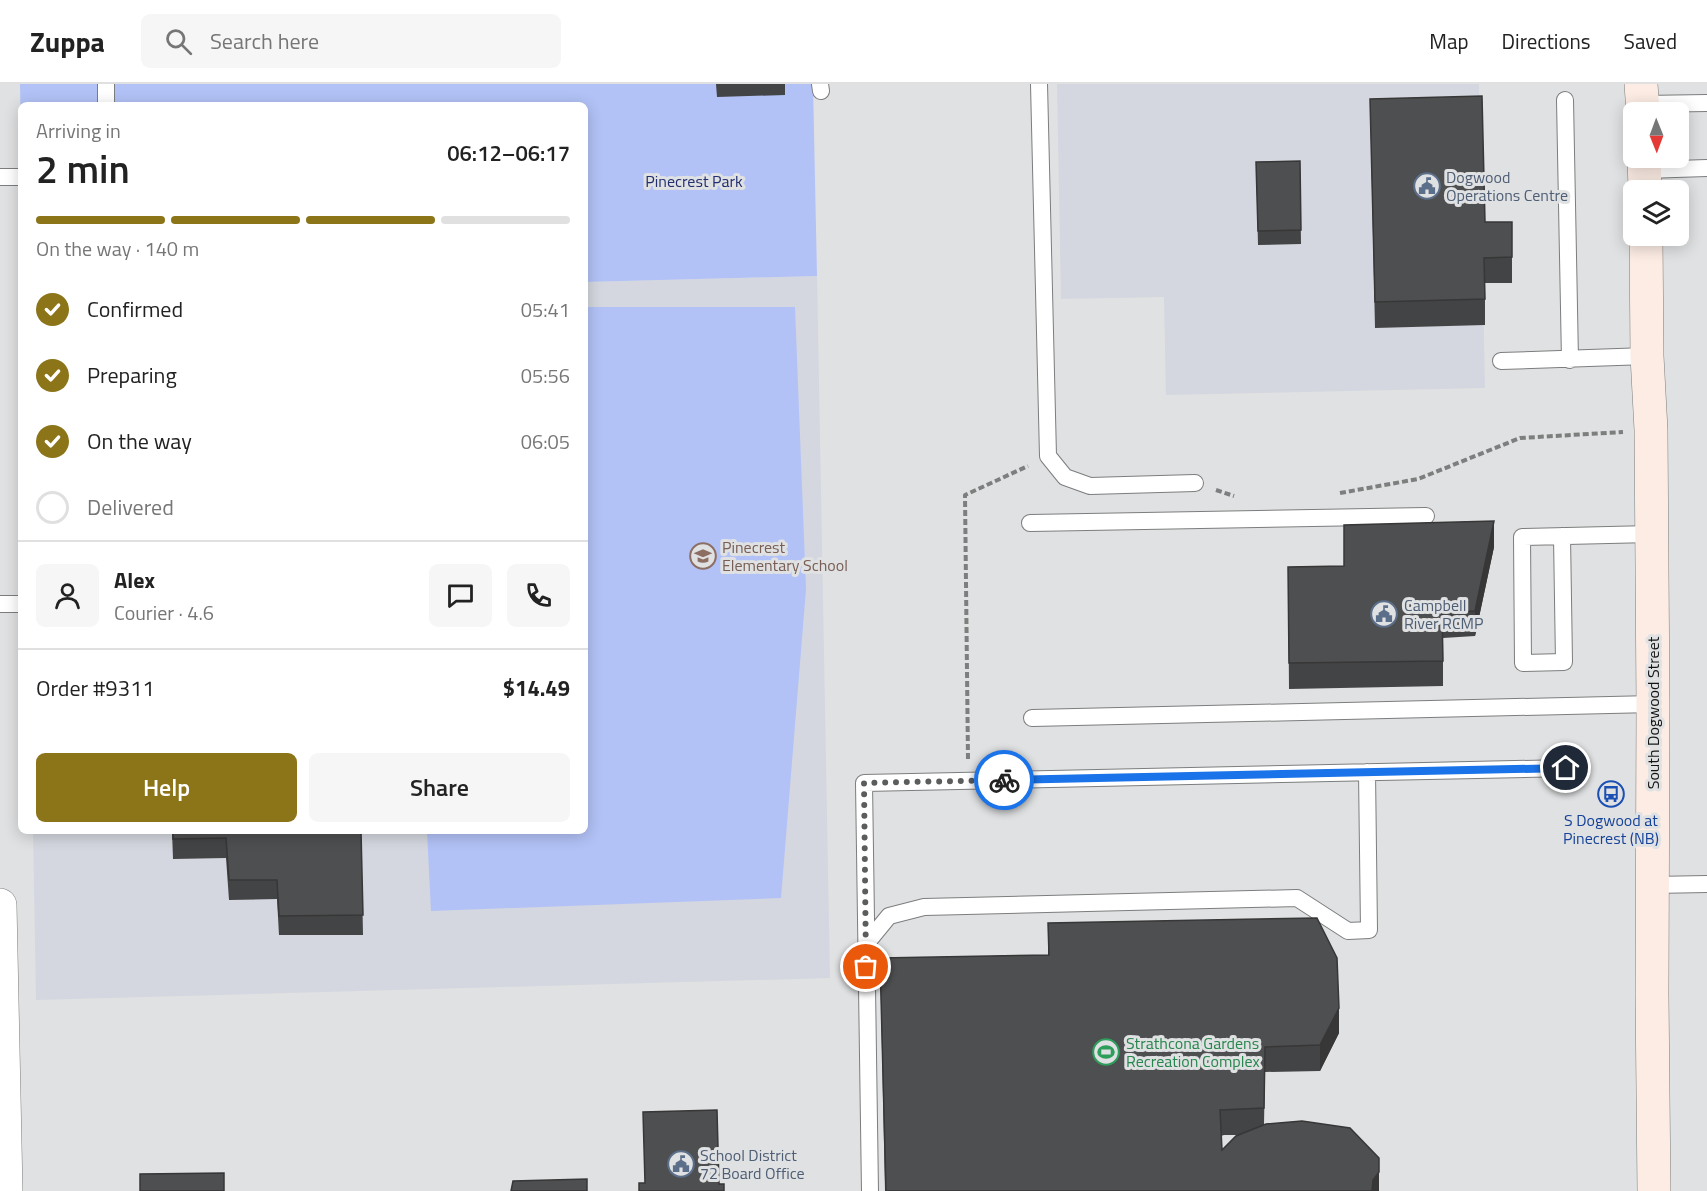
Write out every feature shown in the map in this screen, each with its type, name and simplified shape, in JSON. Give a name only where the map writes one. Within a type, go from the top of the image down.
[{"type":"main road","name":"South Dogwood Street","points":[[1646,246],[1647,356],[1651,430],[1654,1191]]},
{"type":"street","points":[[0,905],[6,1191]]},
{"type":"lane","points":[[106,84],[106,102]]},
{"type":"lane","points":[[1039,84],[1048,456],[1065,477],[1090,486],[1195,483]]},
{"type":"lane","points":[[1565,100],[1570,360]]},
{"type":"lane","points":[[1642,100],[1707,104]]},
{"type":"lane","points":[[1645,173],[1707,168]]},
{"type":"lane","points":[[0,177],[18,177]]},
{"type":"lane","points":[[1501,361],[1647,356]]},
{"type":"lane","points":[[1030,523],[1426,516]]},
{"type":"lane","points":[[1562,536],[1564,662],[1523,663],[1522,537],[1562,536],[1651,534]]},
{"type":"lane","points":[[0,604],[18,604]]},
{"type":"lane","points":[[1032,718],[1653,704]]},
{"type":"lane","points":[[870,1191],[864,783],[1566,768]]},
{"type":"lane","points":[[866,944],[889,915],[924,907],[1297,898],[1348,931],[1369,930],[1367,772]]},
{"type":"lane","points":[[1653,885],[1707,884]]},
{"type":"path","points":[[1329,494],[1418,480],[1520,438],[1651,430]]},
{"type":"path","points":[[968,781],[964,495],[1048,456]]},
{"type":"path","points":[[1195,483],[1240,498]]},
{"type":"shaded area","points":[[1057,84],[1479,84],[1485,388],[1166,395],[1164,297],[1061,299]]},
{"type":"shaded area","name":"Pinecrest Elementary School","points":[[817,276],[830,978],[36,1000],[33,834],[588,834],[588,282]]},
{"type":"green space","name":"Pinecrest Park","points":[[20,84],[813,84],[817,276],[588,282],[588,102],[20,102]]},
{"type":"green space","points":[[588,307],[795,307],[806,589],[781,898],[431,911],[427,834],[588,834]]},
{"type":"building","name":"Dogwood Operations Centre","points":[[1482,96],[1485,222],[1512,222],[1512,257],[1484,258],[1485,299],[1375,302],[1370,99]]},
{"type":"building","points":[[1300,161],[1301,230],[1258,231],[1256,162]]},
{"type":"building","name":"Campbell River RCMP","points":[[1494,521],[1475,611],[1442,612],[1443,661],[1289,663],[1288,567],[1344,566],[1344,525]]},
{"type":"building","points":[[173,834],[361,834],[363,915],[279,916],[277,880],[229,880],[226,838],[173,839]]},
{"type":"building","name":"Strathcona Gardens Recreation Complex","points":[[1317,918],[1337,958],[1339,1008],[1320,1045],[1265,1047],[1264,1108],[1220,1110],[1222,1150],[1236,1136],[1266,1124],[1302,1121],[1350,1128],[1379,1158],[1379,1172],[1373,1180],[1372,1191],[886,1191],[880,958],[1049,955],[1048,923]]},
{"type":"building","name":"School District 72 Board Office","points":[[717,1110],[719,1184],[724,1184],[724,1191],[639,1191],[639,1183],[645,1183],[643,1112]]},
{"type":"building","points":[[224,1173],[224,1191],[140,1191],[140,1174]]},
{"type":"building","points":[[587,1179],[587,1191],[511,1191],[513,1181]]},
{"type":"way so far","points":[[866,967],[864,783],[1004,780]]},
{"type":"place","name":"Dogwood Operations Centre","points":[[1427,186]]},
{"type":"place","name":"Pinecrest Elementary School","points":[[703,556]]},
{"type":"place","name":"Campbell River RCMP","points":[[1384,614]]},
{"type":"place","name":"S Dogwood at Pinecrest (NB)","points":[[1611,794]]},
{"type":"place","name":"Strathcona Gardens Recreation Complex","points":[[1106,1052]]},
{"type":"place","name":"School District 72 Board Office","points":[[681,1164]]},
{"type":"route","points":[[1004,780],[1566,768]]}]
